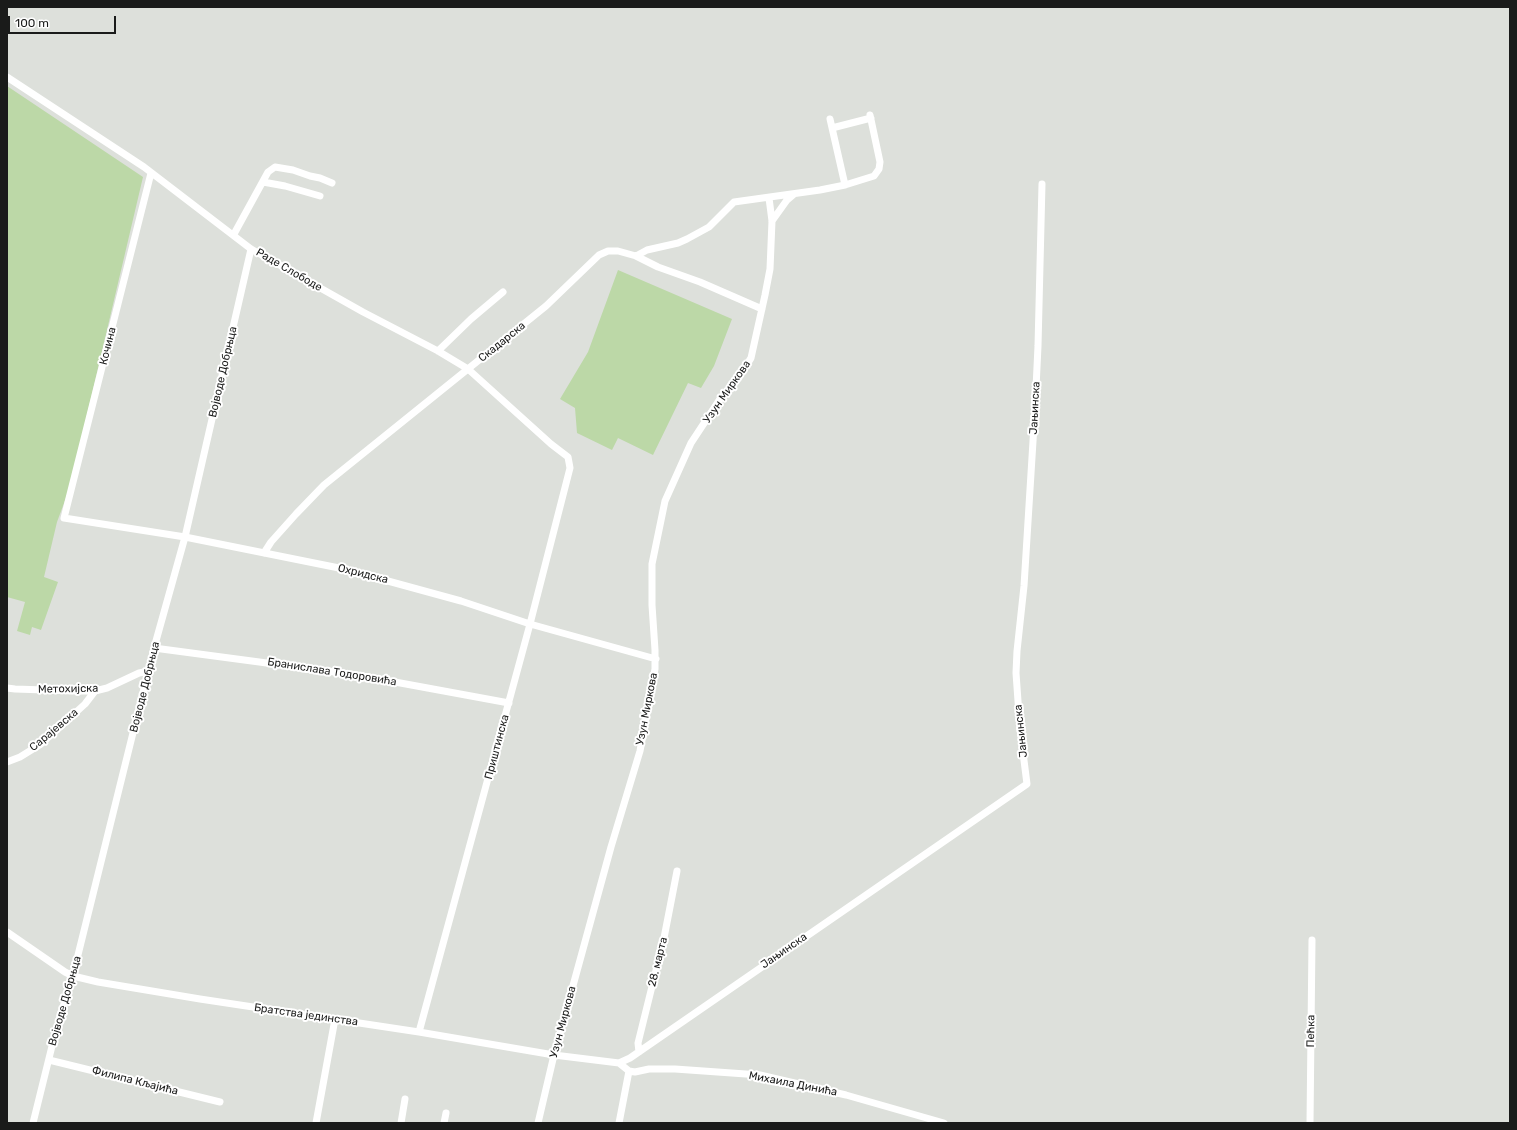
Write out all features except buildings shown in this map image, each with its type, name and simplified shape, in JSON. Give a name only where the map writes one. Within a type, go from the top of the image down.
[{"type":"street","name":"Раде Слободе","points":[[7,78],[152,173],[234,234],[251,249],[363,312],[438,351],[468,369],[551,444],[568,457],[570,462]]},
{"type":"street","points":[[636,256],[647,250],[678,243],[702,232],[734,202],[820,190],[874,176],[879,169],[880,162],[870,117],[832,128]]},
{"type":"street","points":[[830,119],[844,185]]},
{"type":"street","points":[[234,234],[268,172],[275,167],[294,170],[332,183]]},
{"type":"street","name":"Кочина","points":[[64,518],[152,173]]},
{"type":"street","points":[[263,182],[285,186],[320,196]]},
{"type":"street","name":"Јањинска","points":[[619,1063],[639,1052],[1027,784],[1020,729],[1016,673],[1024,586],[1038,362],[1042,184]]},
{"type":"street","points":[[772,221],[794,193]]},
{"type":"street","name":"Узун Миркова","points":[[538,1123],[554,1055],[609,854],[640,751],[656,659],[652,605],[652,564],[665,500],[691,443],[720,399],[737,380],[751,358],[770,269],[772,221],[769,198]]},
{"type":"street","name":"Војводе Добрњца","points":[[33,1123],[55,1034],[73,976],[154,648],[185,537],[251,249]]},
{"type":"street","name":"Скадарска","points":[[264,553],[271,542],[324,485],[546,306],[599,255],[608,251],[618,251],[636,256],[658,267],[689,278],[762,309]]},
{"type":"street","points":[[438,351],[471,319],[503,292]]},
{"type":"street","name":"Приштинска","points":[[419,1032],[530,624],[570,468],[570,462]]},
{"type":"street","name":"Охридска","points":[[64,518],[185,537],[344,569],[461,600],[530,624],[656,659]]},
{"type":"street","name":"Бранислава Тодоровића","points":[[154,648],[357,674],[509,703]]},
{"type":"street","name":"Метохијска","points":[[7,688],[15,690],[75,692],[95,691],[107,688],[139,673],[149,671]]},
{"type":"street","name":"Сарајевска","points":[[7,762],[20,757],[41,744],[85,704],[95,691]]},
{"type":"street","name":"28. марта","points":[[639,1052],[638,1043],[664,938],[677,871]]},
{"type":"street","name":"Братства јединства","points":[[7,932],[73,976],[98,982],[419,1032],[554,1055],[619,1063]]},
{"type":"street","name":"Пећка","points":[[1310,1123],[1312,940]]},
{"type":"street","points":[[316,1123],[335,1019]]},
{"type":"street","name":"Филипа Кљајића","points":[[49,1060],[220,1102]]},
{"type":"street","points":[[619,1063],[629,1071],[619,1123]]},
{"type":"street","name":"Михаила Динића","points":[[629,1071],[640,1072],[649,1069],[676,1069],[760,1076],[846,1095],[944,1123]]},
{"type":"street","points":[[401,1123],[405,1100]]},
{"type":"street","points":[[444,1123],[446,1113]]},
{"type":"green space","points":[[7,86],[143,177],[70,487],[57,522],[44,577],[58,582],[41,630],[32,627],[30,635],[17,631],[25,602],[7,597]]},
{"type":"green space","points":[[618,270],[732,319],[714,366],[701,388],[688,383],[653,455],[618,438],[612,450],[577,433],[575,408],[560,399],[588,352]]}]
